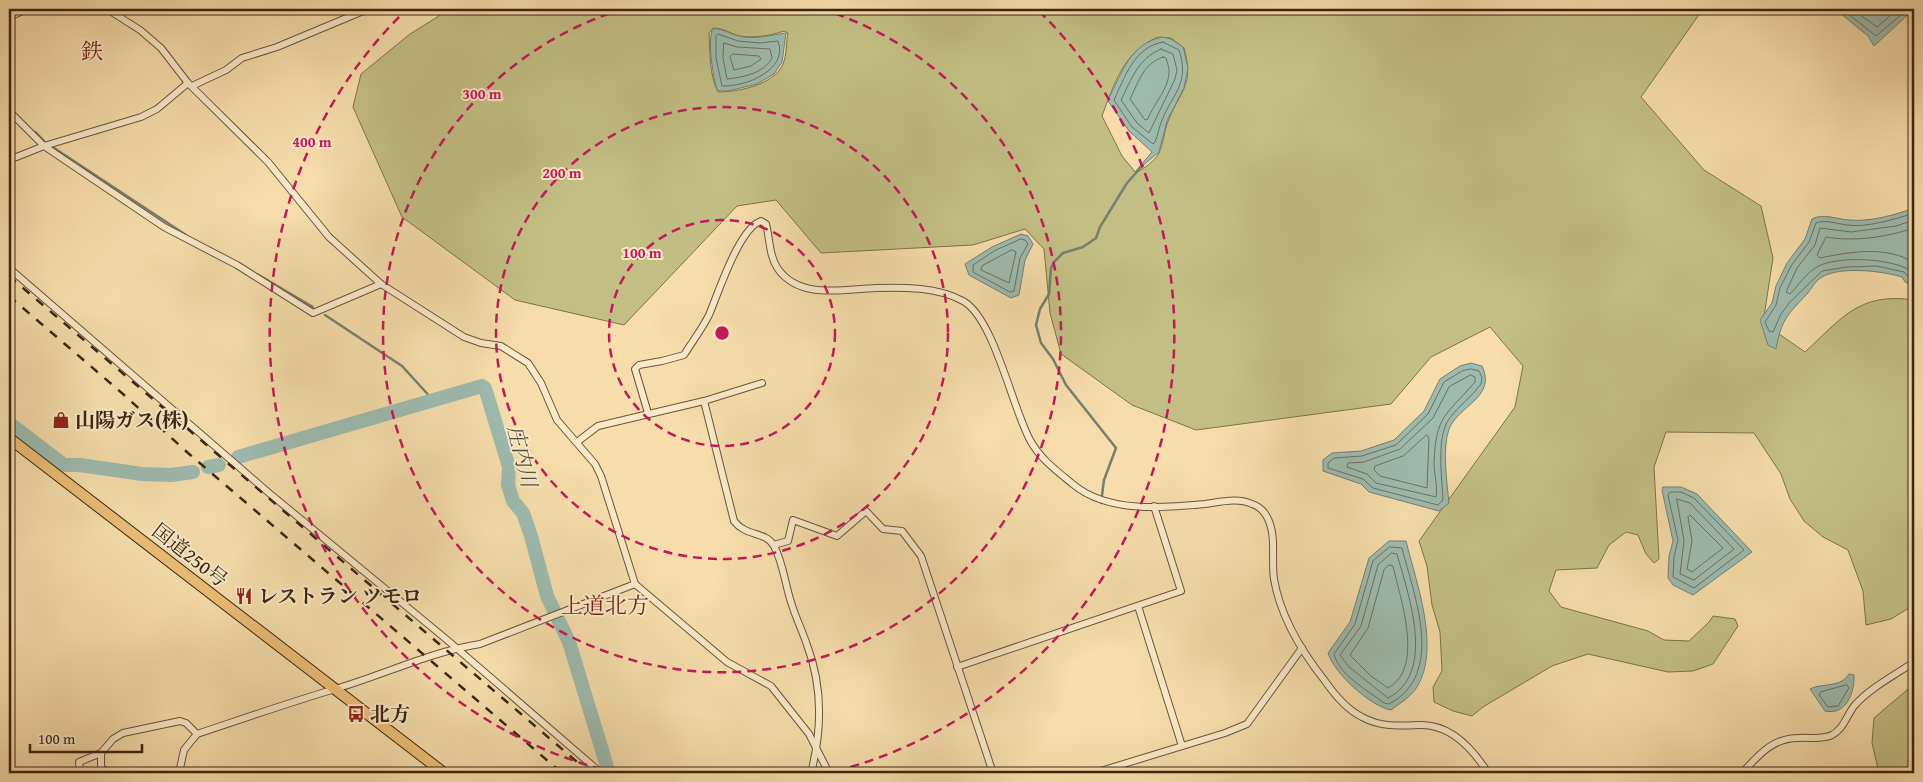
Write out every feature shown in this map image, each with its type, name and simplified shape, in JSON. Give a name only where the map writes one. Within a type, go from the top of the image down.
[{"type":"highway","name":"国道250号","points":[[9,438],[444,773]]},
{"type":"street","points":[[9,17],[26,9]]},
{"type":"street","points":[[107,9],[150,37],[190,84],[268,162],[329,237],[381,284],[464,337],[481,343],[500,346],[528,364],[541,383],[557,420],[595,464],[601,476],[635,584],[727,662],[771,686],[809,734],[829,773]]},
{"type":"street","points":[[9,160],[44,146],[141,117],[157,109],[190,84],[226,70],[242,58],[277,47],[368,9]]},
{"type":"street","points":[[9,111],[44,146],[164,227],[237,265],[313,313],[381,284]]},
{"type":"street","points":[[648,413],[635,369],[639,364],[662,361],[684,355],[709,315],[744,238],[752,225],[761,221],[766,224],[770,250],[776,267],[785,277],[807,288],[827,291],[896,288],[931,291],[960,299],[971,306],[984,323],[1023,425],[1042,457],[1077,488],[1096,499],[1128,505],[1154,506],[1236,500],[1249,502],[1261,510],[1267,515],[1272,531],[1274,582],[1287,620],[1302,648],[1326,684],[1350,709],[1362,717],[1399,726],[1421,724],[1441,729],[1460,739],[1478,758],[1488,773]]},
{"type":"street","points":[[9,268],[269,493],[602,773]]},
{"type":"street","points":[[577,442],[598,426],[704,401],[762,383]]},
{"type":"street","points":[[704,401],[734,521],[740,529],[749,533],[758,533],[774,545],[791,604],[815,670],[820,719],[817,750],[811,773]]},
{"type":"street","points":[[956,667],[1181,591],[1154,506]]},
{"type":"street","points":[[774,545],[788,541],[793,520],[837,536],[866,512],[883,529],[902,531],[921,556],[956,667],[993,773]]},
{"type":"street","points":[[179,773],[184,750],[197,734],[455,648],[480,644],[635,584]]},
{"type":"street","points":[[1138,606],[1182,746]]},
{"type":"street","points":[[1094,773],[1247,724],[1280,682],[1302,648]]},
{"type":"street","points":[[1742,773],[1767,748],[1777,741],[1795,738],[1824,738],[1834,734],[1845,722],[1855,705],[1914,662]]},
{"type":"street","points":[[80,773],[79,762],[101,753],[113,739],[130,730],[180,721],[186,723],[197,734]]},
{"type":"street","points":[[101,753],[101,768],[108,773]]},
{"type":"shaded area","points":[[450,9],[1703,9],[1641,97],[1704,170],[1761,206],[1773,258],[1763,323],[1805,352],[1841,318],[1865,304],[1879,300],[1914,300],[1914,605],[1891,619],[1866,625],[1863,591],[1848,550],[1823,537],[1804,521],[1790,499],[1781,474],[1754,433],[1666,432],[1654,467],[1659,559],[1654,563],[1646,554],[1638,535],[1626,532],[1609,545],[1597,568],[1556,570],[1549,591],[1561,607],[1648,631],[1664,640],[1689,641],[1713,616],[1735,619],[1738,626],[1713,664],[1693,671],[1668,672],[1588,654],[1552,666],[1483,707],[1472,716],[1453,711],[1434,702],[1433,687],[1442,671],[1440,632],[1432,605],[1427,566],[1419,541],[1515,407],[1523,366],[1490,327],[1431,357],[1391,404],[1196,430],[1132,405],[1061,354],[1050,313],[1044,249],[1025,229],[973,245],[821,253],[776,200],[737,206],[624,325],[515,300],[402,217],[353,107],[361,74],[410,34]],"holes":[[[713,28],[746,37],[762,36],[784,31],[788,33],[783,64],[772,77],[755,86],[735,91],[718,92],[710,63],[709,33]],[[1158,37],[1171,38],[1184,48],[1187,61],[1187,80],[1167,124],[1159,153],[1152,162],[1136,173],[1122,156],[1102,116],[1116,81],[1129,60],[1146,43]]]},
{"type":"shaded area","points":[[1914,684],[1914,773],[1879,773],[1872,743],[1874,718]]},
{"type":"water","points":[[1835,9],[1914,9],[1874,46],[1868,36]]},
{"type":"water","points":[[713,29],[720,29],[751,38],[786,33],[782,62],[774,74],[757,84],[728,91],[718,91],[711,59],[711,33]]},
{"type":"water","points":[[1163,37],[1171,39],[1183,47],[1188,68],[1184,88],[1167,121],[1159,152],[1135,172],[1152,152],[1129,131],[1108,101],[1128,60],[1142,46],[1152,40]]},
{"type":"water","points":[[1914,208],[1914,285],[1905,282],[1902,277],[1862,271],[1839,272],[1822,277],[1817,280],[1786,318],[1780,331],[1776,349],[1768,345],[1760,320],[1772,303],[1776,286],[1787,263],[1805,239],[1812,219],[1825,216],[1849,220],[1865,220]]},
{"type":"water","points":[[1021,234],[1028,236],[1033,244],[1025,260],[1019,295],[1011,298],[969,275],[965,264],[992,247]]},
{"type":"water","points":[[1471,363],[1482,366],[1485,386],[1475,400],[1460,413],[1449,429],[1445,456],[1449,503],[1439,511],[1369,492],[1361,484],[1323,471],[1323,460],[1332,453],[1361,451],[1394,440],[1424,411],[1440,379],[1460,366]]},
{"type":"water","points":[[1663,487],[1681,487],[1697,494],[1752,552],[1693,595],[1673,585],[1668,578],[1669,556],[1673,541],[1662,490]]},
{"type":"water","points":[[1389,541],[1406,541],[1420,595],[1427,634],[1427,654],[1424,671],[1417,687],[1409,697],[1391,710],[1373,702],[1345,679],[1337,670],[1328,653],[1350,622],[1369,558]]},
{"type":"water","points":[[1849,674],[1854,675],[1854,682],[1848,701],[1839,710],[1825,711],[1810,689],[1836,683]]},
{"type":"waterway","points":[[35,132],[44,141]]},
{"type":"waterway","points":[[54,148],[186,235]]},
{"type":"waterway","points":[[1101,503],[1104,480],[1116,448],[1066,385],[1053,359],[1041,343],[1036,325],[1040,309],[1049,294],[1051,268],[1054,262],[1063,253],[1083,247],[1096,238],[1100,227],[1127,183],[1143,165]]},
{"type":"waterway","points":[[257,274],[313,307]]},
{"type":"waterway","points":[[325,315],[402,366],[433,400]]},
{"type":"waterway","name":"庄内川","points":[[238,457],[482,386],[485,388],[509,467],[508,485],[513,501],[523,513],[547,596],[569,642],[609,773]]},
{"type":"waterway","name":"庄内川","points":[[9,423],[64,465],[80,465],[142,474],[171,475],[193,472]]},
{"type":"waterway","name":"庄内川","points":[[208,467],[219,465]]},
{"type":"railway","points":[[9,276],[590,773]]},
{"type":"railway","points":[[9,296],[188,453],[562,773]]},
{"type":"place","name":"山陽ガス(株)","points":[[61,420]]},
{"type":"place","name":"レストラン ツモロ","points":[[244,596]]},
{"type":"place","name":"北方","points":[[356,714]]},
{"type":"district","name":"鉄","points":[[92,51]]},
{"type":"district","name":"上道北方","points":[[605,605]]}]
